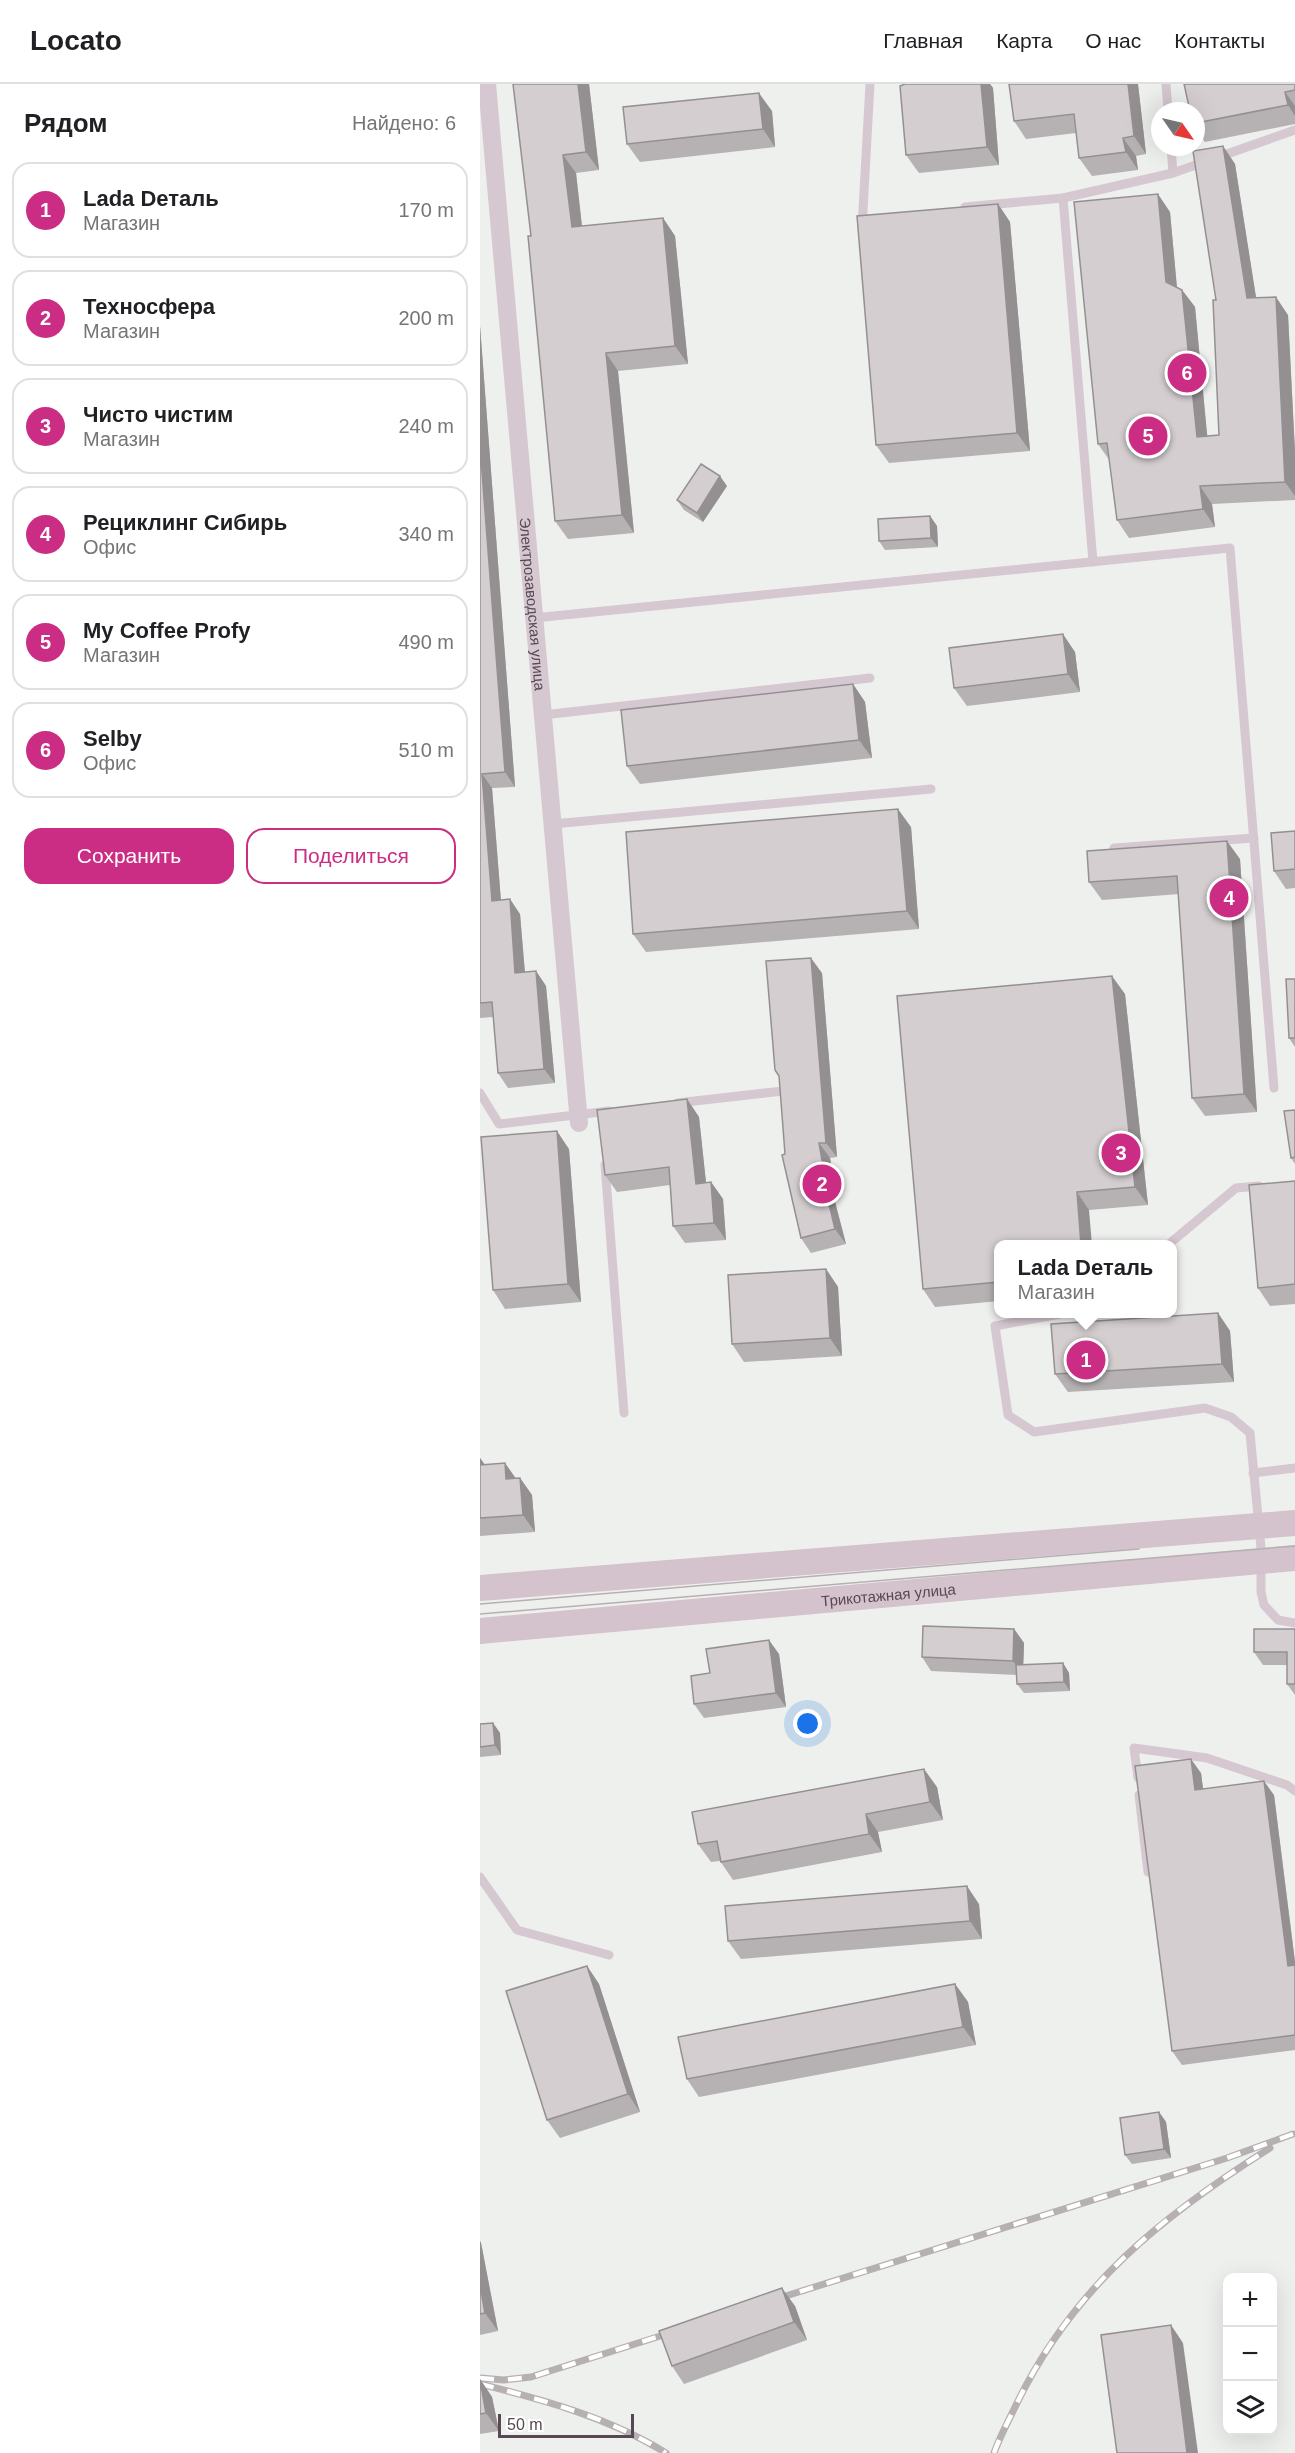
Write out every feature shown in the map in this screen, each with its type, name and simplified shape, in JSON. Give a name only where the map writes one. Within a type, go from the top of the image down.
[{"type":"main road","points":[[480,1588],[1295,1523]]},
{"type":"main road","name":"Трикотажная улица","points":[[480,1631],[1295,1558]]},
{"type":"street","name":"Электрозаводская улица","points":[[487,84],[485,125],[534,618],[578,1119]]},
{"type":"lane","points":[[862,239],[861,217],[870,84]]},
{"type":"lane","points":[[1166,84],[1167,102]]},
{"type":"lane","points":[[956,208],[1063,198],[1173,173],[1295,130]]},
{"type":"lane","points":[[1172,156],[1173,173]]},
{"type":"lane","points":[[1063,198],[1093,562]]},
{"type":"lane","points":[[861,217],[873,216]]},
{"type":"lane","points":[[534,618],[1230,548],[1274,1088]]},
{"type":"lane","points":[[543,715],[870,678]]},
{"type":"lane","points":[[553,824],[931,789]]},
{"type":"lane","points":[[1114,848],[1254,838]]},
{"type":"lane","points":[[669,1104],[783,1091]]},
{"type":"lane","points":[[480,1093],[499,1124],[578,1119],[601,1112],[623,1109]]},
{"type":"lane","points":[[601,1112],[602,1124]]},
{"type":"lane","points":[[604,1158],[624,1413]]},
{"type":"lane","points":[[1175,1240],[1236,1188],[1271,1185]]},
{"type":"lane","points":[[1038,1318],[995,1326],[1008,1415],[1034,1432],[1205,1408],[1231,1417],[1250,1433],[1261,1561],[1261,1592],[1264,1605],[1278,1620],[1295,1623]]},
{"type":"lane","points":[[1253,1473],[1295,1468]]},
{"type":"lane","points":[[1148,1872],[1134,1748],[1207,1758],[1287,1785],[1295,1791]]},
{"type":"lane","points":[[480,1877],[517,1930],[609,1955]]},
{"type":"building","points":[[513,84],[578,84],[586,152],[563,155],[572,227],[663,218],[675,346],[606,353],[622,515],[555,521],[528,236],[531,236]]},
{"type":"building","points":[[905,84],[981,84],[987,147],[906,155],[900,86]]},
{"type":"building","points":[[1009,84],[1128,84],[1134,136],[1123,138],[1126,152],[1079,158],[1074,114],[1014,121]]},
{"type":"building","points":[[1184,84],[1295,84],[1295,90],[1285,92],[1288,105],[1205,121],[1205,102],[1188,102]]},
{"type":"building","points":[[759,93],[763,129],[627,144],[623,107]]},
{"type":"building","points":[[1223,146],[1247,298],[1276,297],[1285,482],[1200,486],[1203,509],[1117,520],[1107,443],[1098,444],[1074,202],[1158,194],[1166,282],[1182,290],[1197,437],[1219,435],[1213,300],[1216,300],[1194,156],[1205,156],[1205,149]]},
{"type":"building","points":[[998,204],[1017,433],[876,445],[857,216]]},
{"type":"building","points":[[480,446],[505,772],[482,774],[492,901],[510,899],[515,973],[536,971],[544,1069],[498,1073],[492,1002],[480,1003]]},
{"type":"building","points":[[701,464],[720,476],[697,513],[677,500]]},
{"type":"building","points":[[930,516],[931,538],[879,541],[878,519]]},
{"type":"building","points":[[1063,634],[1068,674],[954,688],[949,648]]},
{"type":"building","points":[[853,684],[859,740],[627,766],[621,710]]},
{"type":"building","points":[[898,809],[907,911],[633,934],[626,832]]},
{"type":"building","points":[[1295,831],[1295,869],[1274,871],[1271,833]]},
{"type":"building","points":[[1227,841],[1244,1094],[1192,1098],[1177,876],[1089,882],[1087,851]]},
{"type":"building","points":[[811,958],[826,1143],[819,1143],[826,1183],[824,1183],[835,1229],[801,1238],[782,1155],[785,1154],[779,1076],[775,1070],[766,961]]},
{"type":"building","points":[[1112,976],[1135,1187],[1077,1192],[1081,1240],[994,1240],[994,1282],[923,1289],[897,996]]},
{"type":"building","points":[[1286,979],[1295,979],[1295,1038],[1289,1038]]},
{"type":"building","points":[[687,1099],[696,1184],[711,1182],[714,1223],[673,1226],[669,1167],[605,1175],[597,1110]]},
{"type":"building","points":[[1295,1110],[1295,1157],[1291,1158],[1284,1111]]},
{"type":"building","points":[[557,1131],[568,1284],[493,1290],[481,1137]]},
{"type":"building","points":[[1295,1181],[1295,1284],[1258,1288],[1249,1185]]},
{"type":"building","points":[[826,1269],[830,1338],[732,1344],[728,1275]]},
{"type":"building","points":[[1218,1313],[1222,1364],[1055,1374],[1051,1324],[1177,1318],[1177,1316]]},
{"type":"building","points":[[505,1463],[506,1479],[520,1478],[523,1515],[480,1518],[480,1465]]},
{"type":"building","points":[[923,1626],[1014,1629],[1013,1661],[922,1657]]},
{"type":"building","points":[[1254,1629],[1295,1629],[1295,1684],[1287,1684],[1287,1652],[1254,1652]]},
{"type":"building","points":[[769,1640],[776,1693],[694,1704],[691,1676],[710,1673],[706,1649]]},
{"type":"building","points":[[1063,1663],[1064,1682],[1017,1684],[1016,1665]]},
{"type":"building","points":[[493,1723],[495,1745],[480,1747],[480,1724]]},
{"type":"building","points":[[1191,1759],[1195,1790],[1264,1781],[1288,1966],[1295,1965],[1295,2035],[1172,2051],[1135,1766]]},
{"type":"building","points":[[924,1769],[930,1802],[866,1814],[869,1834],[721,1862],[717,1841],[698,1844],[692,1812]]},
{"type":"building","points":[[967,1886],[970,1921],[728,1941],[725,1906]]},
{"type":"building","points":[[587,1966],[628,2094],[547,2120],[506,1991]]},
{"type":"building","points":[[955,1984],[963,2027],[687,2079],[678,2037]]},
{"type":"building","points":[[1159,2112],[1164,2149],[1125,2155],[1120,2118]]},
{"type":"building","points":[[480,2286],[485,2313],[480,2314]]},
{"type":"building","points":[[782,2288],[794,2322],[672,2366],[659,2331]]},
{"type":"building","points":[[1171,2325],[1187,2453],[1117,2453],[1101,2335]]},
{"type":"building","points":[[480,2380],[486,2413],[480,2414]]},
{"type":"tram line","points":[[480,1614],[1295,1546]]},
{"type":"tram line","points":[[480,1604],[1139,1549]]},
{"type":"railway","points":[[773,2300],[1227,2158],[1293,2134]]},
{"type":"railway","points":[[994,2453],[1040,2361],[1065,2323],[1094,2289],[1124,2257],[1158,2228],[1193,2200],[1270,2148]]},
{"type":"railway","points":[[480,2378],[504,2380],[531,2377],[676,2331]]},
{"type":"railway","points":[[480,2384],[576,2411],[622,2430],[666,2453]]},
{"type":"place","name":"Selby","points":[[1187,373]]},
{"type":"place","name":"My Coffee Profy","points":[[1148,436]]},
{"type":"place","name":"Рециклинг Сибирь","points":[[1229,898]]},
{"type":"place","name":"Чисто чистим","points":[[1121,1153]]},
{"type":"place","name":"Техносфера","points":[[822,1184]]},
{"type":"place","name":"Lada Dеталь","points":[[1086,1360]]}]
